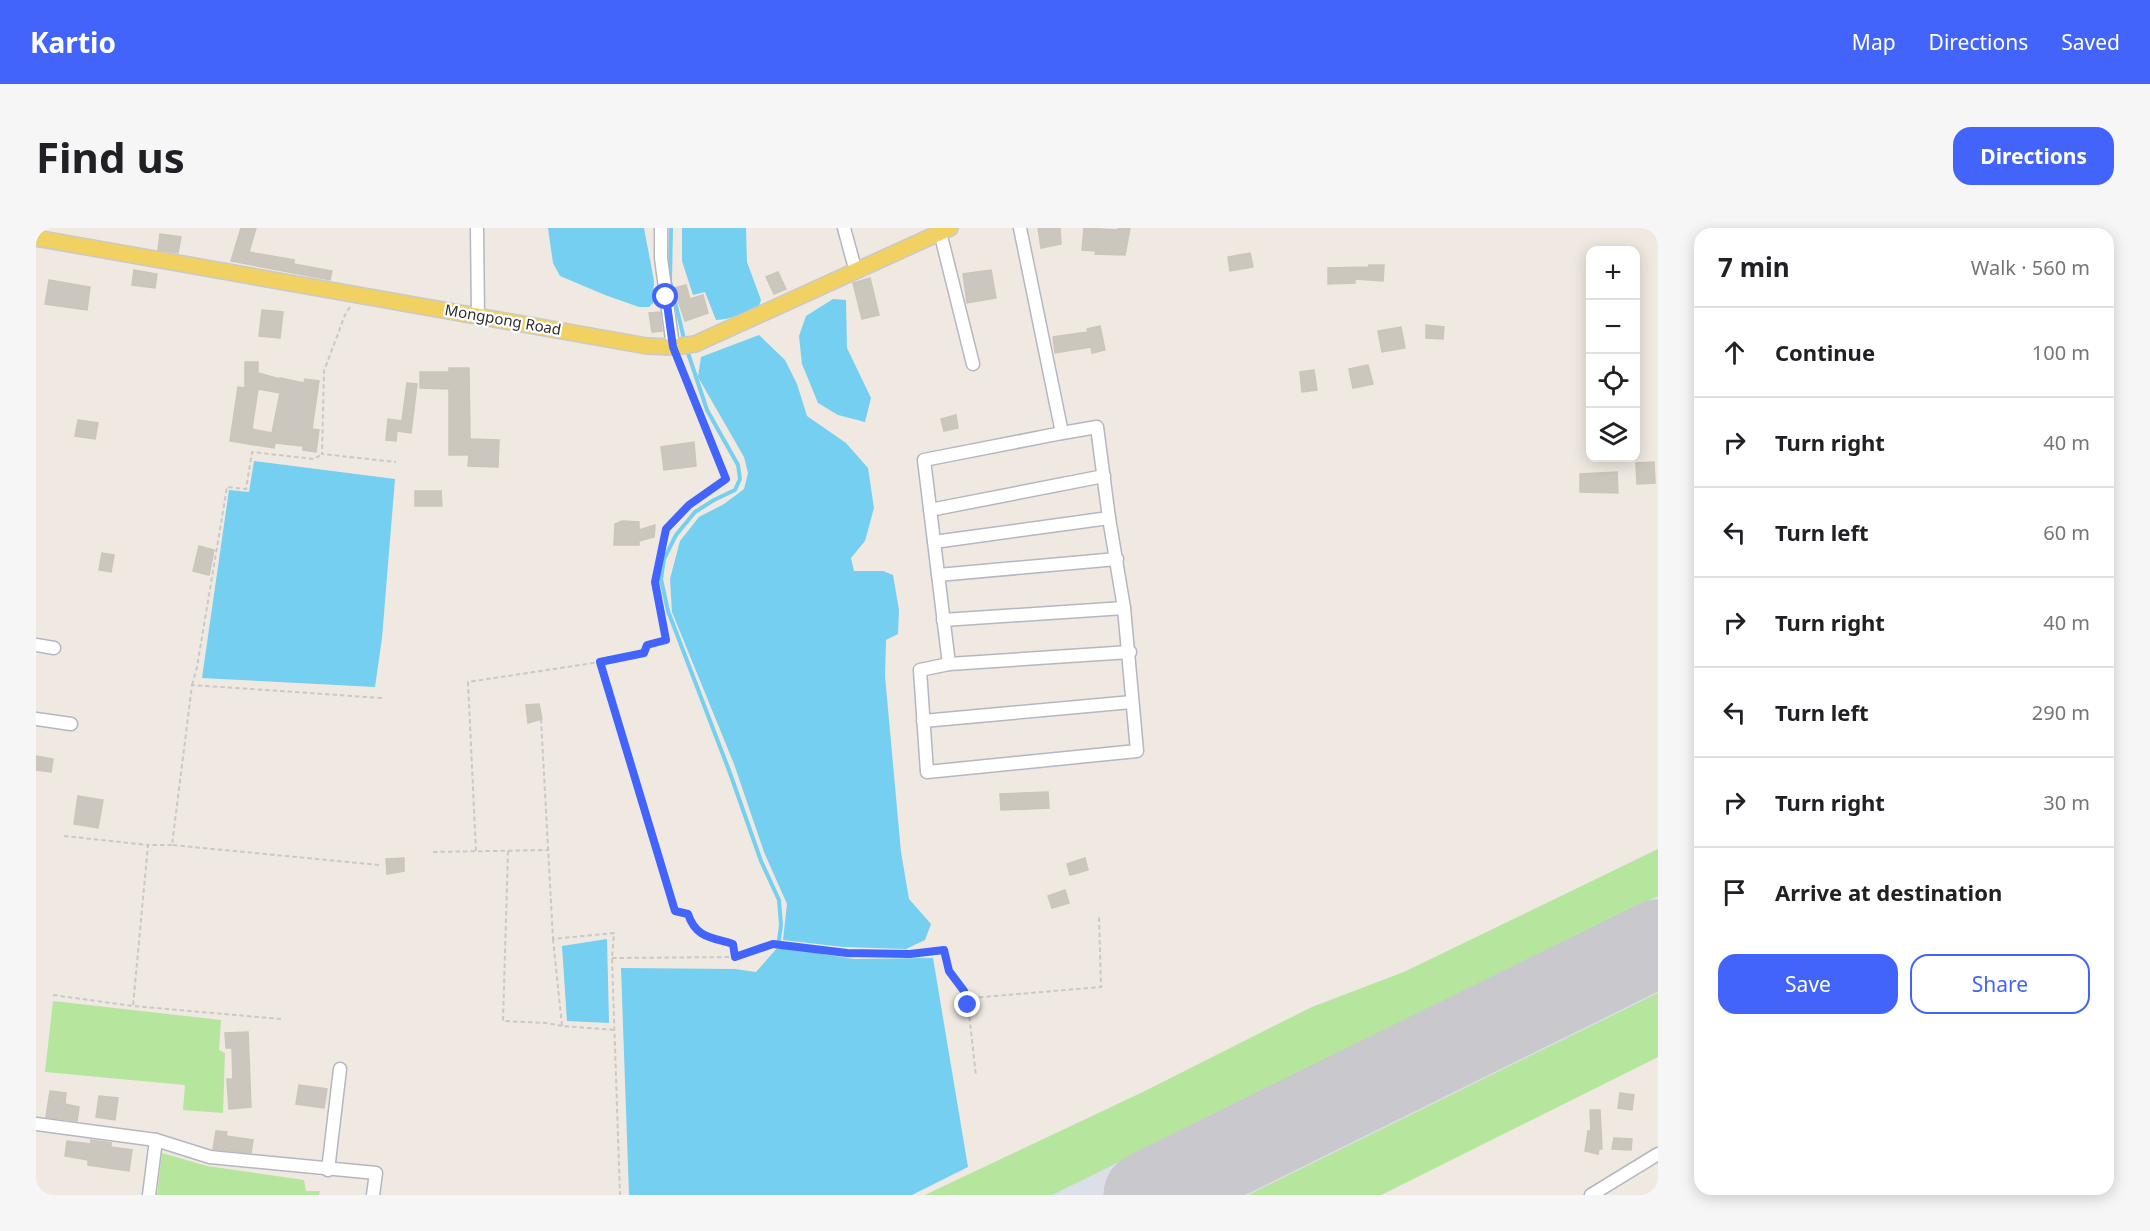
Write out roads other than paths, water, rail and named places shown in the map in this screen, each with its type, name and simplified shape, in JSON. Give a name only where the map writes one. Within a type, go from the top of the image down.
[{"type":"main road","name":"Mongpong Road","points":[[36,238],[647,346],[673,347],[695,344],[856,272],[938,231]]},
{"type":"street","points":[[477,228],[478,315]]},
{"type":"street","points":[[660,228],[661,258],[673,347]]},
{"type":"street","points":[[844,228],[856,272]]},
{"type":"street","points":[[1020,228],[1062,433]]},
{"type":"street","points":[[938,231],[973,364]]},
{"type":"street","points":[[949,664],[924,460],[1097,427],[1130,652],[1137,751],[927,772],[920,670],[949,664],[1130,652]]},
{"type":"street","points":[[930,510],[1104,476]]},
{"type":"street","points":[[934,542],[1109,518]]},
{"type":"street","points":[[938,575],[1117,559]]},
{"type":"street","points":[[944,620],[1124,608]]},
{"type":"street","points":[[36,645],[54,648]]},
{"type":"street","points":[[923,721],[1132,702]]},
{"type":"street","points":[[36,719],[71,724]]},
{"type":"street","points":[[328,1170],[340,1069]]},
{"type":"street","points":[[36,1124],[156,1140],[210,1157],[376,1173],[373,1195]]},
{"type":"street","points":[[149,1195],[156,1140]]},
{"type":"street","points":[[1592,1195],[1658,1154]]},
{"type":"water","points":[[548,228],[644,228],[654,281],[653,303],[649,307],[639,307],[560,276],[553,263]]},
{"type":"water","points":[[682,228],[746,228],[747,262],[761,300],[759,306],[738,315],[716,320],[705,292],[693,295],[682,261]]},
{"type":"water","points":[[833,299],[846,300],[847,348],[871,398],[865,422],[838,415],[818,403],[802,364],[799,336],[806,316]]},
{"type":"water","points":[[759,335],[785,360],[797,384],[807,416],[846,443],[868,468],[874,508],[865,541],[851,558],[854,571],[883,571],[893,575],[899,610],[898,634],[886,640],[885,676],[901,852],[909,899],[931,924],[925,940],[906,949],[843,947],[783,940],[787,904],[764,852],[734,764],[672,612],[670,579],[680,541],[699,517],[724,504],[744,489],[748,473],[744,457],[698,377],[701,357]]},
{"type":"water","points":[[254,461],[395,479],[382,638],[375,687],[202,678],[229,490],[249,492]]},
{"type":"water","points":[[607,939],[609,1023],[567,1021],[562,946]]},
{"type":"water","points":[[778,947],[854,959],[933,958],[968,1167],[912,1195],[629,1195],[621,968],[735,969],[756,972]]},
{"type":"waterway","points":[[671,228],[670,281],[685,343]]},
{"type":"waterway","points":[[687,350],[707,410],[738,465],[740,479],[735,490],[695,512],[676,535],[664,559],[661,579],[668,611],[761,861],[779,900],[781,925],[778,947]]}]
